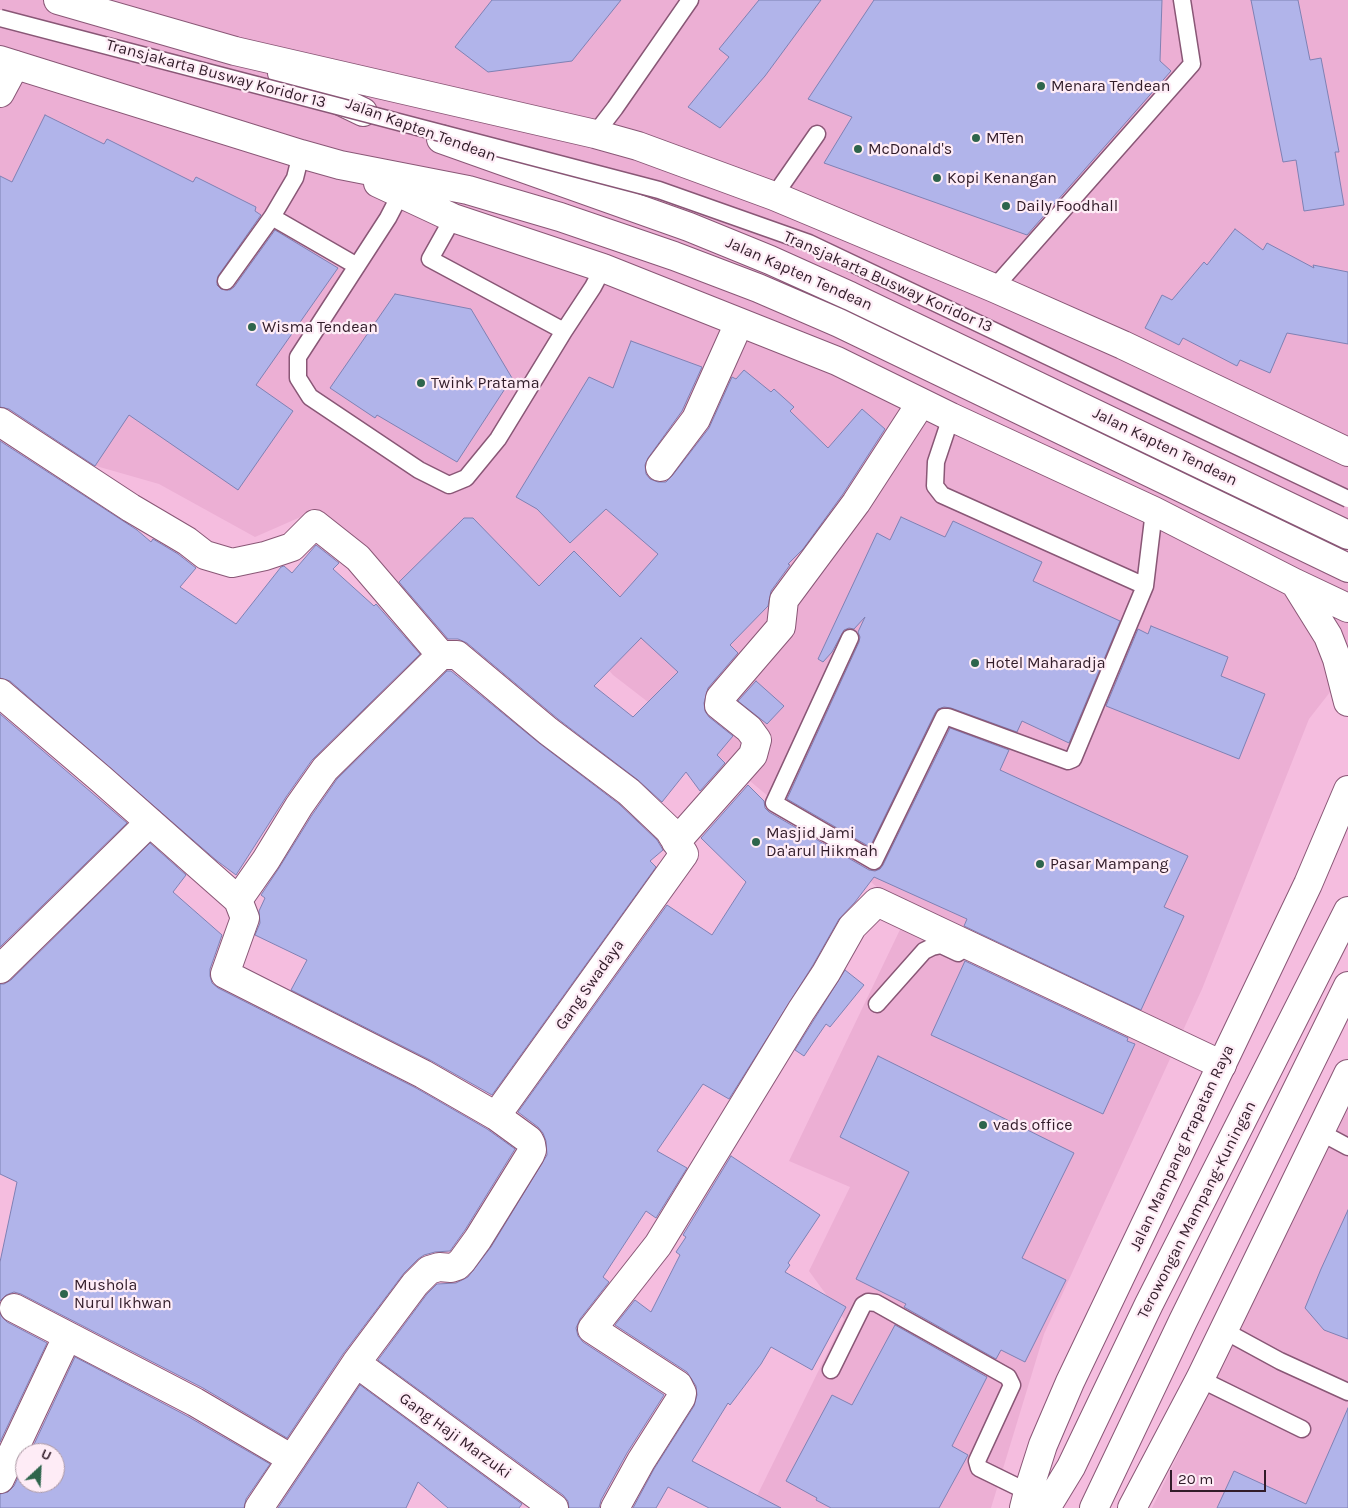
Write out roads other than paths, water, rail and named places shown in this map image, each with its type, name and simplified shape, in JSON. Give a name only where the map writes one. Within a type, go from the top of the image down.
[{"type":"main road","name":"Jalan Kapten Tendean","points":[[58,0],[86,4],[235,51],[595,134],[638,146],[774,196],[994,288],[1123,345],[1348,452]]},
{"type":"main road","name":"Jalan Kapten Tendean","points":[[235,51],[363,112],[535,171],[689,227],[770,260],[850,296],[1348,535]]},
{"type":"main road","name":"Jalan Kapten Tendean","points":[[7,62],[301,154],[340,165],[468,190],[560,217],[674,256],[758,288],[839,323],[1348,568]]},
{"type":"main road","points":[[0,93],[7,62]]},
{"type":"main road","name":"Jalan Kapten Tendean","points":[[340,165],[453,218],[603,268],[739,324],[837,361],[921,403],[1154,511],[1295,583],[1342,602]]},
{"type":"main road","points":[[660,467],[696,419],[739,324]]},
{"type":"main road","name":"Gang Swadaya","points":[[496,1116],[680,848],[753,755],[757,740],[749,729],[719,705],[720,698],[781,627],[784,600],[856,503],[921,403]]},
{"type":"main road","points":[[0,422],[130,508],[187,540],[205,555],[232,564],[292,547],[315,524],[358,558],[441,655]]},
{"type":"main road","points":[[1295,583],[1328,636],[1337,659],[1348,702]]},
{"type":"main road","points":[[238,900],[266,860],[299,806],[325,770],[441,655],[457,655],[548,731],[629,792],[669,830],[680,848]]},
{"type":"main road","points":[[0,693],[238,900],[245,918],[225,974],[423,1074],[496,1116],[529,1140],[532,1150],[530,1155],[478,1239],[462,1261],[457,1266],[451,1268],[439,1267],[429,1270],[414,1284],[356,1363],[259,1508]]},
{"type":"main road","name":"Jalan Mampang Prapatan Raya","points":[[1033,1502],[1043,1446],[1070,1382],[1308,884],[1348,790]]},
{"type":"main road","points":[[0,969],[150,822]]},
{"type":"main road","points":[[615,1508],[645,1453],[682,1393],[678,1385],[592,1329],[658,1245],[826,973],[852,927],[877,902],[1220,1068]]},
{"type":"main road","name":"Terowongan Mampang-Kuningan","points":[[1033,1502],[1070,1467],[1149,1304],[1348,911]]},
{"type":"main road","points":[[1094,1508],[1348,986]]},
{"type":"main road","points":[[1132,1508],[1200,1379],[1348,1074]]},
{"type":"main road","points":[[14,1308],[195,1402],[292,1459]]},
{"type":"main road","points":[[0,1479],[67,1337]]},
{"type":"main road","name":"Gang Haji Marzuki","points":[[356,1363],[554,1508]]},
{"type":"lane","points":[[595,134],[690,0]]},
{"type":"lane","points":[[994,288],[1192,64],[1182,0]]},
{"type":"lane","name":"Transjakarta Busway Koridor 13","points":[[0,18],[659,190],[809,242],[1348,499]]},
{"type":"lane","points":[[774,196],[817,134]]},
{"type":"lane","points":[[226,281],[272,216],[295,178],[301,154]]},
{"type":"lane","points":[[400,194],[388,218],[298,357],[298,378],[310,397],[419,470],[449,485],[466,478],[498,439],[603,268]]},
{"type":"lane","points":[[272,216],[357,266]]},
{"type":"lane","points":[[453,218],[430,259],[564,331]]},
{"type":"lane","points":[[951,417],[936,462],[934,486],[942,495],[1145,586]]},
{"type":"lane","points":[[850,638],[774,803],[874,861],[944,717],[1068,761],[1073,759],[1145,586],[1154,511]]},
{"type":"lane","points":[[877,1004],[924,951],[932,947],[941,946],[1220,1068]]},
{"type":"lane","points":[[1320,1132],[1348,1146]]},
{"type":"lane","points":[[831,1370],[863,1305],[868,1302],[876,1303],[1008,1377],[1012,1384],[977,1461],[979,1468],[1033,1502]]},
{"type":"lane","points":[[1223,1330],[1280,1361],[1348,1392]]},
{"type":"lane","points":[[1200,1379],[1302,1428]]},
{"type":"place","name":"Menara Tendean","points":[[1041,86]]},
{"type":"place","name":"MTen","points":[[976,138]]},
{"type":"place","name":"McDonald's","points":[[858,149]]},
{"type":"place","name":"Kopi Kenangan","points":[[937,178]]},
{"type":"place","name":"Daily Foodhall","points":[[1006,206]]},
{"type":"place","name":"Wisma Tendean","points":[[252,327]]},
{"type":"place","name":"Twink Pratama","points":[[421,383]]},
{"type":"place","name":"Hotel Maharadja","points":[[975,663]]},
{"type":"place","name":"Masjid Jami Da'arul Hikmah","points":[[756,842]]},
{"type":"place","name":"Pasar Mampang","points":[[1040,864]]},
{"type":"place","name":"vads office","points":[[983,1125]]},
{"type":"place","name":"Mushola Nurul Ikhwan","points":[[64,1294]]}]
